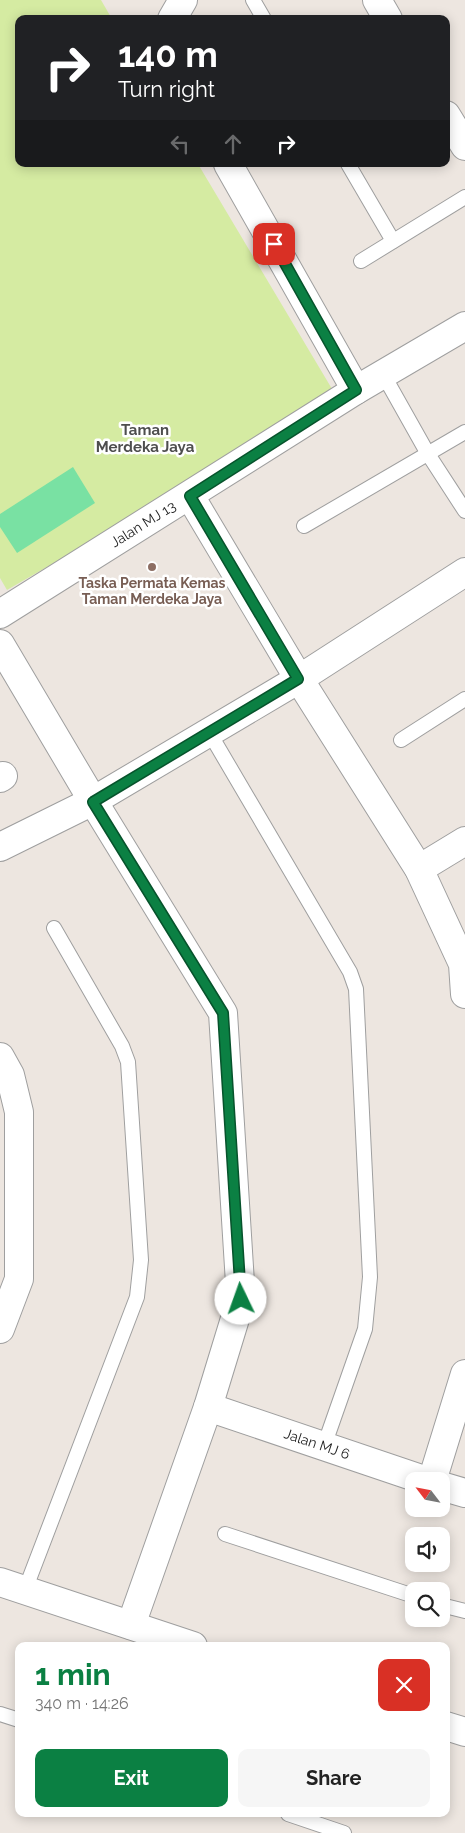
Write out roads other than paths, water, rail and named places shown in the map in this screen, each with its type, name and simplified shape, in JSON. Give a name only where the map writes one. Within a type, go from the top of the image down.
[{"type":"street","points":[[174,15],[183,0]]},
{"type":"street","points":[[377,0],[386,15]]},
{"type":"street","points":[[450,122],[465,146]]},
{"type":"street","points":[[230,167],[356,390]]},
{"type":"street","name":"Jalan MJ 13","points":[[0,614],[356,390],[465,326]]},
{"type":"street","points":[[190,496],[298,679],[419,869],[463,964],[465,994]]},
{"type":"street","points":[[0,847],[93,802],[298,679],[465,572]]},
{"type":"street","points":[[0,644],[93,802],[223,1013],[241,1299],[208,1407],[132,1625]]},
{"type":"street","points":[[419,869],[465,841]]},
{"type":"street","points":[[0,1057],[10,1075],[19,1112],[19,1279],[0,1330]]},
{"type":"street","points":[[435,1472],[465,1374]]},
{"type":"street","name":"Jalan MJ 6","points":[[208,1407],[405,1474]]},
{"type":"street","points":[[450,1489],[465,1493]]},
{"type":"street","points":[[12,1586],[181,1642]]},
{"type":"street","points":[[450,1727],[465,1732]]},
{"type":"lane","points":[[253,0],[262,15]]},
{"type":"lane","points":[[350,167],[393,241]]},
{"type":"lane","points":[[362,261],[465,198]]},
{"type":"lane","points":[[383,374],[428,454],[465,511]]},
{"type":"lane","points":[[304,526],[465,432]]},
{"type":"lane","points":[[401,740],[465,699]]},
{"type":"lane","points":[[209,732],[350,972],[356,989],[370,1277],[365,1329],[324,1446]]},
{"type":"lane","points":[[12,1586],[137,1297],[141,1260],[128,1062],[122,1046],[54,928]]},
{"type":"lane","points":[[225,1534],[405,1593]]},
{"type":"lane","points":[[450,1607],[465,1610]]},
{"type":"lane","points":[[0,1714],[15,1719]]},
{"type":"lane","points":[[297,1817],[344,1833]]},
{"type":"place","name":"Taska Permata Kemas Taman Merdeka Jaya","points":[[152,567]]},
{"type":"district","name":"Taman Merdeka Jaya","points":[[145,438]]}]
